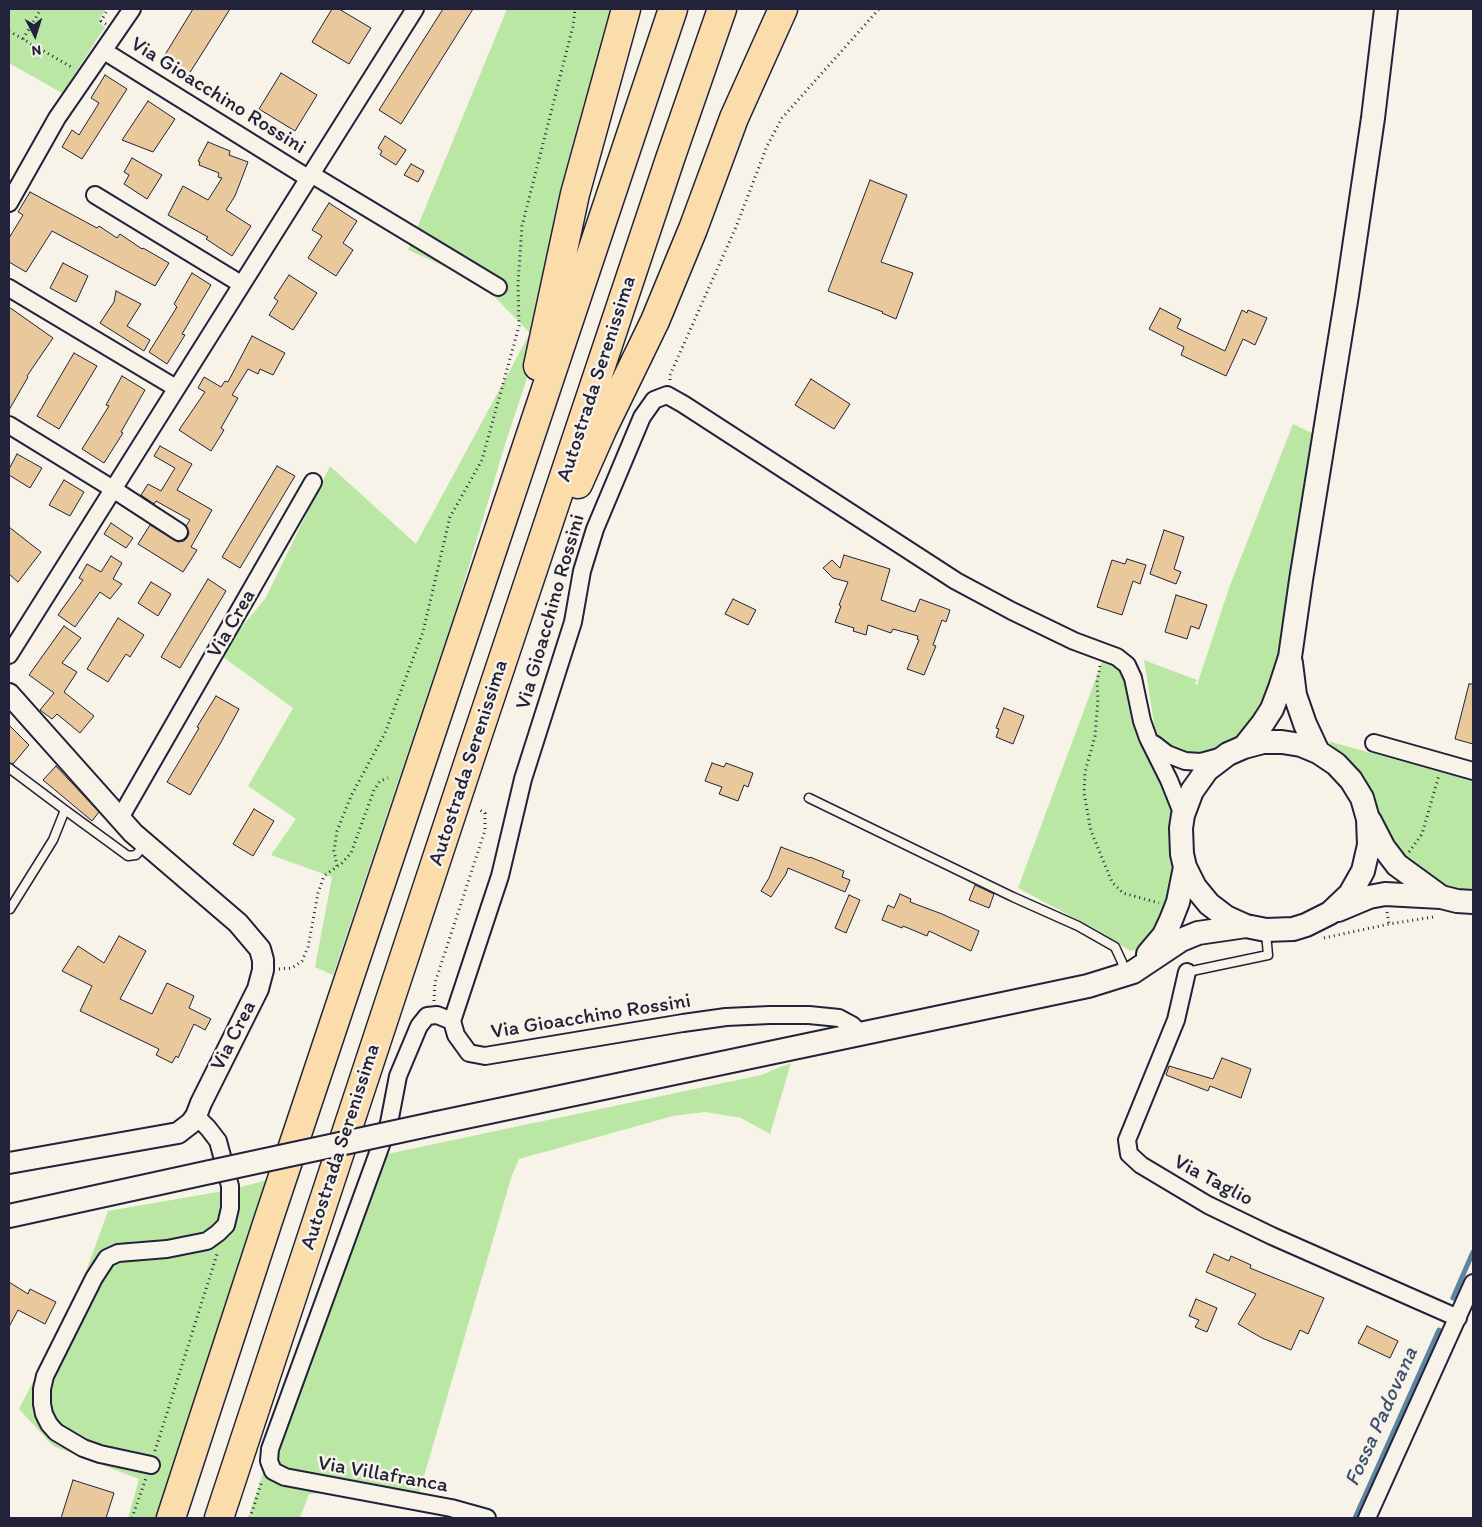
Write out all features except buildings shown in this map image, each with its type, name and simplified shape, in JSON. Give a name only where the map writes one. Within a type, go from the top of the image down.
[{"type":"highway","points":[[504,514],[522,413],[537,370],[575,194],[626,9]]},
{"type":"highway","name":"Autostrada Serenissima","points":[[171,1518],[268,1221],[674,9]]},
{"type":"highway","name":"Autostrada Serenissima","points":[[219,1518],[667,168],[722,9]]},
{"type":"highway","points":[[317,1222],[369,1102],[402,1008],[453,847],[577,486],[655,321],[693,228],[734,118],[783,9]]},
{"type":"main road","points":[[1256,928],[1226,917],[1209,904],[1195,887],[1185,867],[1180,841],[1183,815],[1192,791],[1202,777],[1208,770],[1236,750],[1263,723],[1272,710],[1290,657],[1350,276],[1373,118],[1386,9]]},
{"type":"main road","points":[[1290,657],[1295,694],[1305,724],[1318,752]]},
{"type":"main road","points":[[1236,750],[1263,742],[1282,742],[1300,745],[1318,752],[1336,764],[1351,780],[1362,798],[1368,819],[1384,848],[1397,865],[1438,907]]},
{"type":"main road","points":[[1330,913],[1350,894],[1363,871],[1369,845],[1368,819]]},
{"type":"main road","points":[[1129,973],[1164,935],[1178,902],[1185,867]]},
{"type":"main road","points":[[9,1216],[437,1123],[1088,986],[1129,973],[1181,940],[1198,933],[1256,928],[1279,930],[1300,927],[1369,897],[1385,894],[1438,907],[1457,901],[1473,902]]},
{"type":"street","points":[[9,203],[57,118],[132,9]]},
{"type":"street","name":"Via Gioacchino Rossini","points":[[9,655],[415,9]]},
{"type":"street","name":"Via Gioacchino Rossini","points":[[104,50],[310,176],[498,287]]},
{"type":"street","points":[[95,195],[241,284]]},
{"type":"street","points":[[9,288],[176,388]]},
{"type":"street","points":[[667,395],[956,581],[1074,641],[1117,656],[1127,665],[1133,678],[1142,721],[1148,738],[1169,780],[1183,815]]},
{"type":"street","name":"Via Gioacchino Rossini","points":[[667,395],[654,400],[642,416],[595,529],[582,571],[573,622],[523,779],[500,876],[452,1022],[456,1035],[469,1053],[485,1056],[683,1023],[753,1016],[809,1015],[839,1018],[852,1025],[862,1034]]},
{"type":"street","points":[[9,425],[179,532]]},
{"type":"street","name":"Via Crea","points":[[120,818],[313,482]]},
{"type":"street","name":"Via Crea","points":[[9,694],[134,833],[238,923],[260,949],[263,960],[263,970],[258,989],[191,1123],[178,1133],[9,1163]]},
{"type":"street","points":[[1148,738],[1167,754],[1184,761],[1201,762],[1236,750]]},
{"type":"street","points":[[1374,743],[1473,771]]},
{"type":"street","name":"Via Taglio","points":[[1187,972],[1176,1020],[1127,1140],[1129,1154],[1141,1166],[1208,1205],[1272,1236],[1458,1318]]},
{"type":"street","points":[[273,1471],[269,1462],[270,1449],[389,1123],[398,1076],[419,1026],[428,1016],[437,1015],[452,1022]]},
{"type":"street","points":[[150,1465],[83,1448],[56,1432],[44,1414],[42,1388],[46,1376],[94,1278],[108,1258],[118,1253],[192,1245],[207,1241],[226,1224],[229,1216],[230,1186],[218,1141],[196,1116]]},
{"type":"street","points":[[1367,1518],[1473,1283]]},
{"type":"street","name":"Via Villafranca","points":[[273,1471],[284,1477],[451,1508],[487,1518]]},
{"type":"lane","points":[[9,768],[128,856],[136,855],[146,844]]},
{"type":"lane","points":[[809,798],[1013,898],[1078,926],[1115,948],[1129,973]]},
{"type":"lane","points":[[9,908],[52,840],[65,810]]},
{"type":"lane","points":[[1187,972],[1268,955],[1256,928]]},
{"type":"path","points":[[23,39],[41,9]]},
{"type":"path","points":[[337,866],[334,851],[337,832],[351,796],[386,733],[423,632],[450,518],[482,460],[519,326],[518,284],[522,226],[576,9]]},
{"type":"path","points":[[667,395],[670,375],[736,227],[767,146],[782,118],[879,9]]},
{"type":"path","points":[[9,31],[78,71]]},
{"type":"path","points":[[1107,653],[1099,668],[1095,736],[1085,772],[1084,793],[1091,831],[1112,882],[1123,893],[1175,909]]},
{"type":"path","points":[[1397,865],[1405,858],[1422,834],[1442,763]]},
{"type":"path","points":[[263,970],[292,968],[302,961],[308,946],[318,893],[324,876],[342,863],[351,853],[374,790],[380,781],[388,778]]},
{"type":"path","points":[[434,1015],[435,983],[486,830],[485,813],[478,809]]},
{"type":"path","points":[[1385,894],[1389,924]]},
{"type":"path","points":[[1321,939],[1389,924],[1438,907]]},
{"type":"path","points":[[132,1518],[218,1248],[218,1233]]},
{"type":"path","points":[[250,1518],[264,1476],[273,1471]]},
{"type":"green space","points":[[9,9],[106,9],[98,22],[105,27],[62,93],[9,63]]},
{"type":"green space","points":[[507,9],[621,9],[526,381],[456,609],[333,975],[315,967],[332,877],[271,855],[296,819],[248,786],[293,708],[219,654],[265,599],[330,466],[416,544],[530,333],[480,282],[408,250]]},
{"type":"green space","points":[[1293,424],[1316,435],[1275,693],[1240,736],[1209,756],[1194,759],[1161,742],[1155,730],[1144,660],[1197,680],[1195,684],[1197,685],[1229,588]]},
{"type":"green space","points":[[1103,659],[1118,665],[1125,677],[1174,800],[1173,901],[1143,948],[1130,951],[1097,930],[1018,888]]},
{"type":"green space","points":[[1328,741],[1473,781],[1473,897],[1425,882],[1390,841],[1371,794],[1364,782]]},
{"type":"green space","points":[[791,1063],[770,1134],[741,1118],[705,1112],[673,1116],[519,1159],[511,1178],[417,1500],[372,1490],[309,1494],[300,1518],[248,1518],[368,1158],[761,1075]]},
{"type":"green space","points":[[267,1180],[157,1518],[128,1518],[139,1479],[53,1446],[19,1409],[77,1296],[108,1211],[229,1190]]},
{"type":"waterway","name":"Fossa Padovana","points":[[1453,1298],[1473,1252]]},
{"type":"waterway","name":"Fossa Padovana","points":[[1355,1518],[1439,1330]]}]
